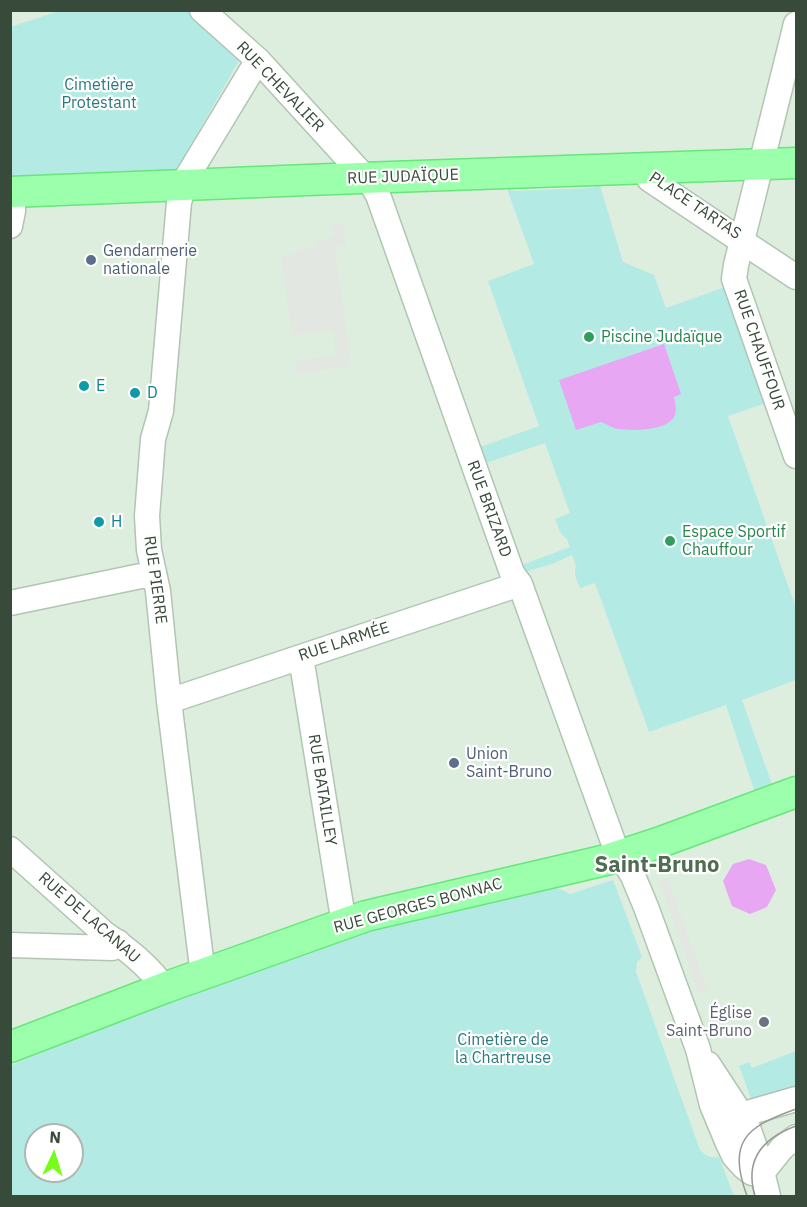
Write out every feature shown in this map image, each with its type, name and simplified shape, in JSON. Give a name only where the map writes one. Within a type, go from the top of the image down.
[{"type":"main road","name":"RUE JUDAÏQUE","points":[[12,192],[183,185],[360,173],[646,169],[796,164]]},
{"type":"main road","name":"RUE GEORGES BONNAC","points":[[10,1047],[164,988],[366,916],[606,860],[796,792]]},
{"type":"street","name":"RUE CHEVALIER","points":[[202,10],[259,61],[360,173]]},
{"type":"street","name":"PLACE TARTAS","points":[[646,169],[646,175],[650,179],[742,242],[796,24]]},
{"type":"street","name":"RUE PIERRE","points":[[203,975],[158,591],[149,550],[147,516],[153,440],[161,411],[179,202],[183,185],[259,61]]},
{"type":"street","name":"RUE BRIZARD","points":[[360,173],[378,195],[508,563],[520,584],[615,847],[633,876],[646,907],[698,1049]]},
{"type":"street","points":[[10,226],[13,211],[12,192]]},
{"type":"street","points":[[742,242],[796,277]]},
{"type":"street","name":"RUE CHAUFFOUR","points":[[742,242],[734,279],[796,456]]},
{"type":"street","points":[[10,603],[154,575]]},
{"type":"street","name":"RUE LARMÉE","points":[[169,700],[520,584]]},
{"type":"street","name":"RUE BATAILLEY","points":[[301,657],[342,912],[346,923]]},
{"type":"street","name":"RUE DE LACANAU","points":[[10,849],[105,934],[118,942],[157,978],[164,988]]},
{"type":"street","points":[[10,945],[111,948],[118,942]]},
{"type":"street","points":[[698,1049],[743,1116],[758,1153],[768,1197]]},
{"type":"street","points":[[698,1049],[712,1105],[726,1141],[734,1156],[744,1167],[752,1173],[762,1173]]},
{"type":"street","points":[[726,1141],[733,1123],[743,1116],[796,1099]]},
{"type":"street","points":[[762,1173],[782,1149],[796,1137]]},
{"type":"shaded area","points":[[10,11],[796,11],[796,1196],[11,1196]]},
{"type":"shaded area","points":[[343,223],[346,246],[335,247],[351,366],[297,374],[295,361],[336,355],[332,330],[292,336],[281,257],[296,254],[296,250],[314,246],[313,242],[333,237],[331,224]]},
{"type":"shaded area","points":[[664,344],[681,394],[674,397],[676,411],[671,420],[658,427],[641,430],[618,429],[601,422],[576,430],[559,380]]},
{"type":"shaded area","points":[[749,859],[766,865],[776,890],[767,907],[750,914],[732,906],[723,881],[733,864]]},
{"type":"shaded area","points":[[667,878],[708,991],[699,994],[659,881]]},
{"type":"green space","name":"Cimetière Protestant","points":[[59,11],[188,11],[241,57],[173,176],[11,182],[10,27]]},
{"type":"green space","points":[[599,182],[623,262],[654,275],[666,308],[725,287],[766,403],[728,416],[796,608],[796,680],[742,700],[773,787],[755,793],[726,705],[649,732],[595,583],[580,588],[572,555],[525,572],[522,565],[570,547],[555,519],[570,513],[545,443],[486,463],[480,447],[539,426],[488,281],[534,264],[506,186],[514,191],[592,188]]},
{"type":"green space","name":"Cimetière de la Chartreuse","points":[[613,880],[642,957],[637,962],[636,972],[700,1150],[708,1156],[719,1157],[734,1196],[11,1196],[10,1066],[85,1034],[368,929],[552,885],[570,894]]},
{"type":"green space","points":[[796,1051],[796,1090],[752,1101],[739,1066],[749,1062],[752,1068]]},
{"type":"tram line","points":[[747,1196],[739,1162],[745,1139],[764,1122],[796,1109]]},
{"type":"tram line","points":[[755,1196],[752,1171],[759,1152],[774,1137],[796,1126]]},
{"type":"place","name":"Gendarmerie nationale","points":[[91,260]]},
{"type":"place","name":"Piscine Judaïque","points":[[589,337]]},
{"type":"place","name":"E","points":[[84,386]]},
{"type":"place","name":"D","points":[[135,393]]},
{"type":"place","name":"H","points":[[99,522]]},
{"type":"place","name":"Espace Sportif Chauffour","points":[[670,541]]},
{"type":"place","name":"Union Saint-Bruno","points":[[454,763]]},
{"type":"place","name":"Église Saint-Bruno","points":[[764,1022]]},
{"type":"district","name":"Saint-Bruno","points":[[657,866]]}]
